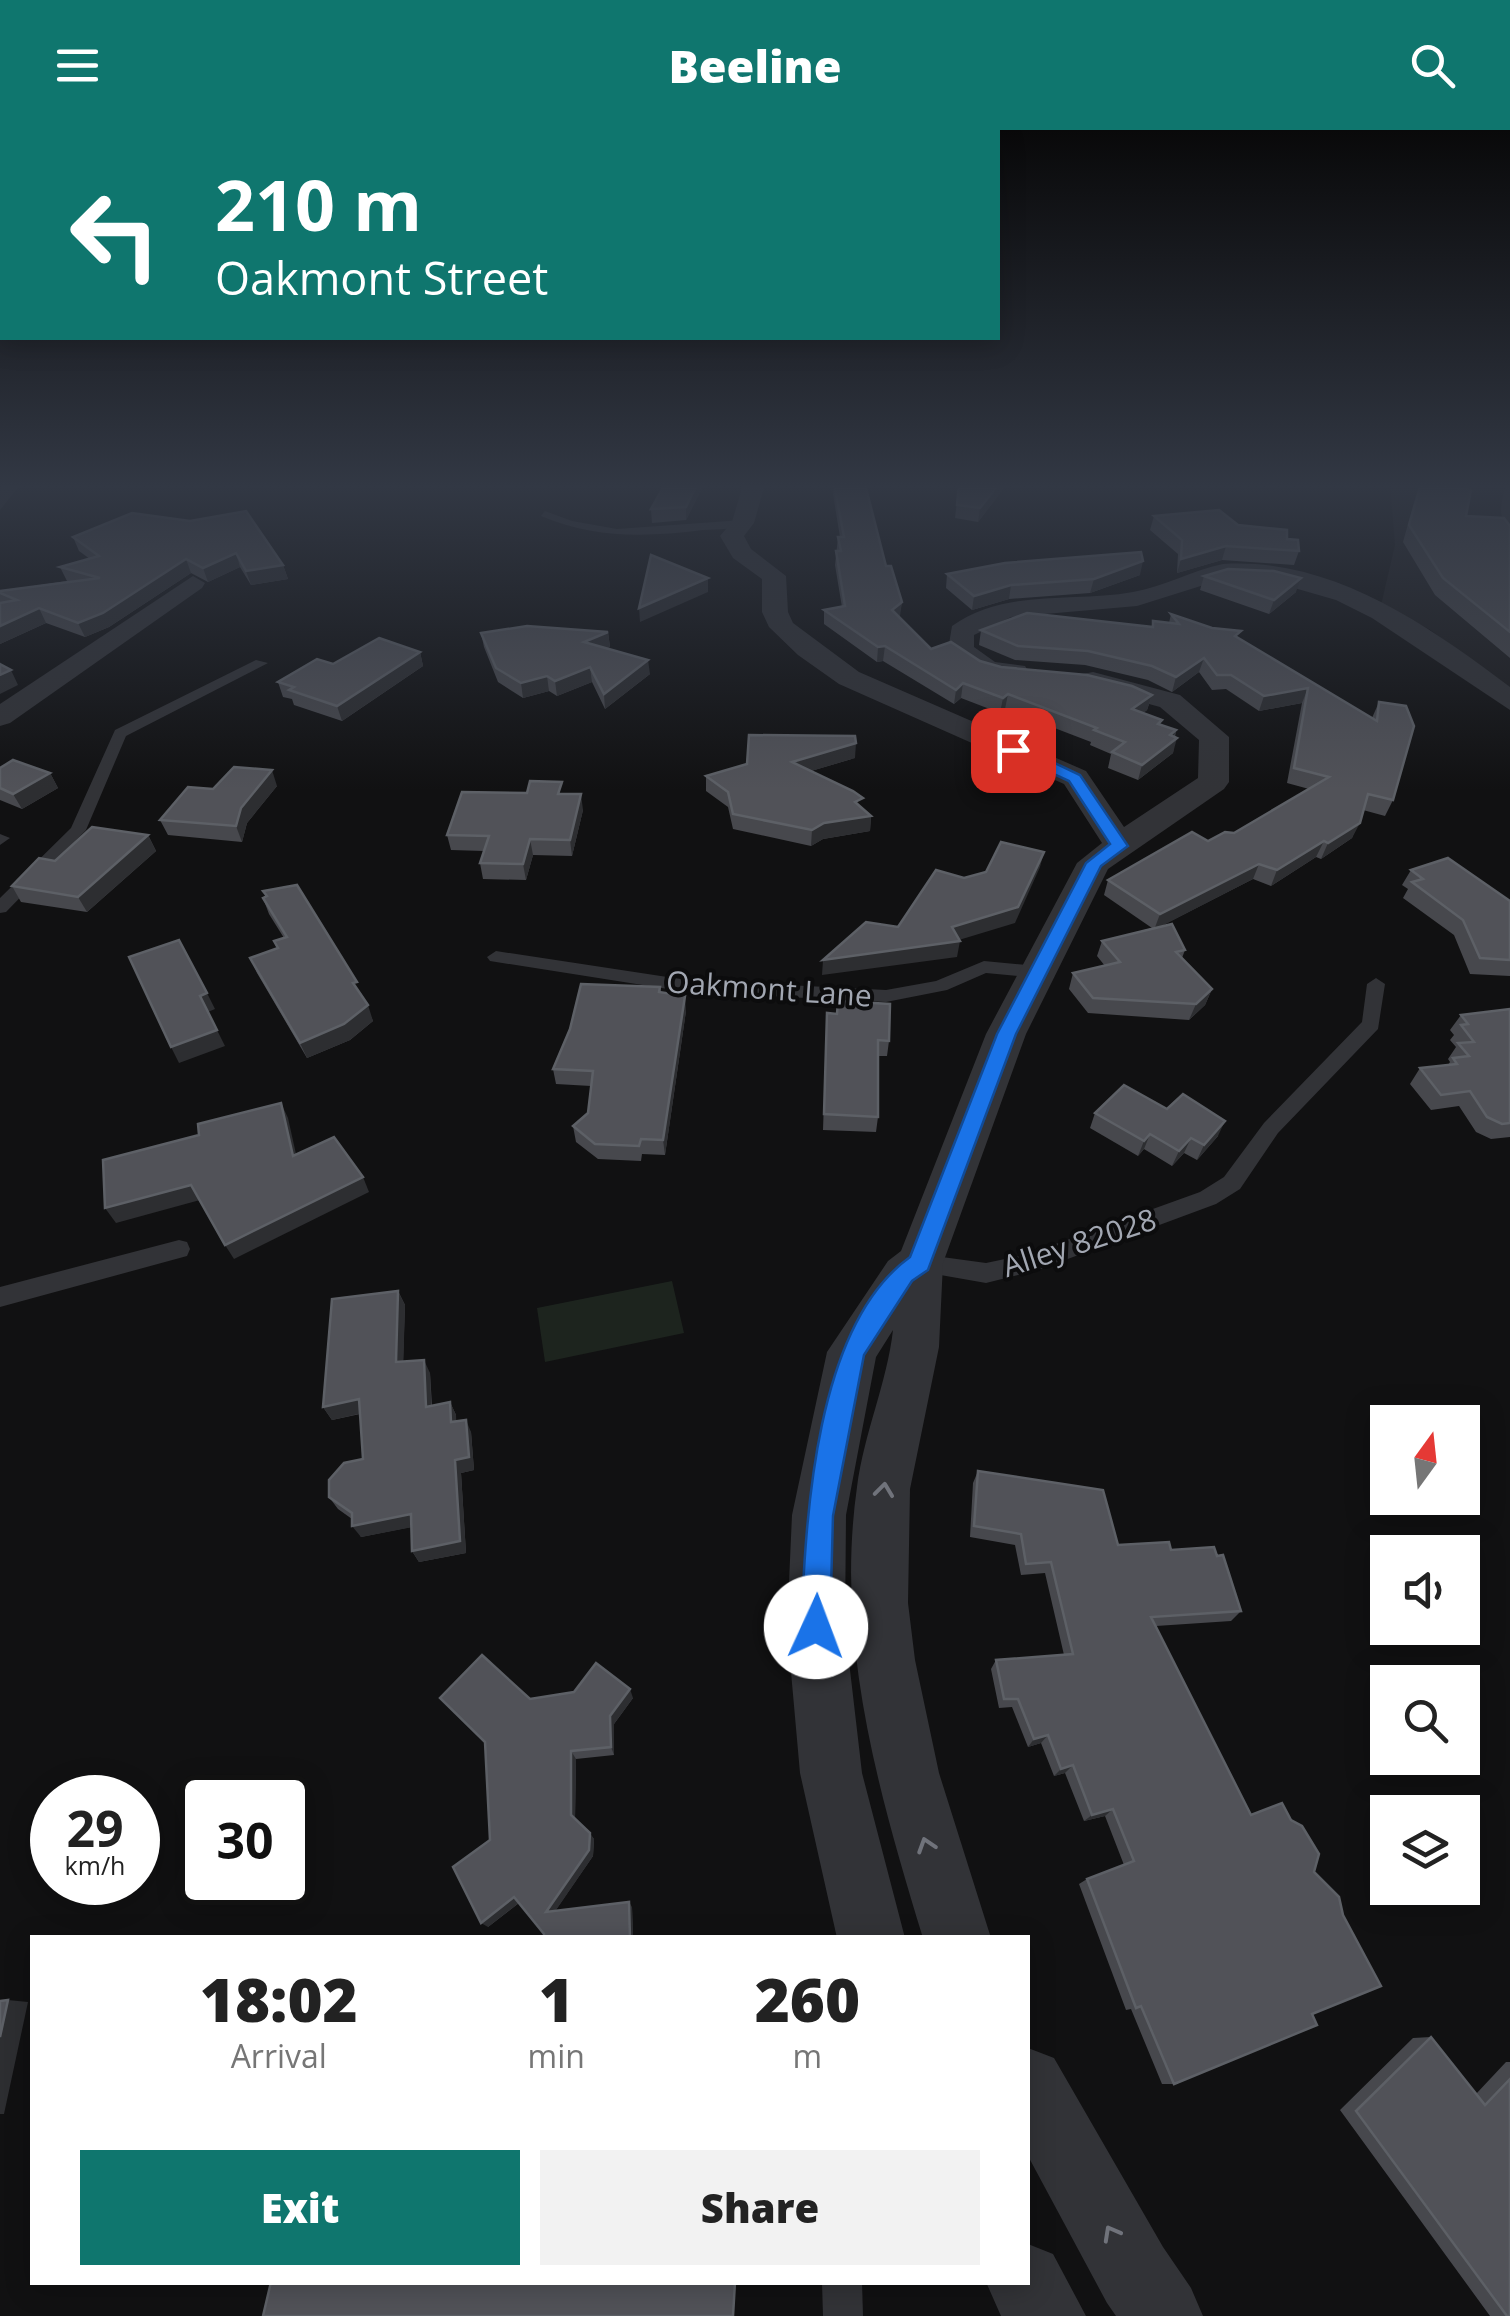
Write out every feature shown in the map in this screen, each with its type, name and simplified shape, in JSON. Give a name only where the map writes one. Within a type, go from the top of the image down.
[{"type":"street","points":[[0,717],[189,586]]},
{"type":"street","points":[[774,586],[775,612],[782,626],[807,649],[849,678],[1075,778],[1120,846]]},
{"type":"street","points":[[956,1935],[920,1824],[893,1708],[879,1578],[883,1490],[916,1342],[920,1263],[1006,1034],[1094,863],[1213,782],[1214,737],[1170,701],[1101,681],[988,669],[960,650],[961,632],[976,617],[1126,601],[1176,586]]},
{"type":"street","points":[[1311,586],[1372,609],[1452,656],[1510,700]]},
{"type":"street","points":[[870,1935],[831,1773],[816,1627],[820,1516],[852,1352],[904,1274],[920,1263]]},
{"type":"street","points":[[1030,2088],[1150,2311]]},
{"type":"street","points":[[1027,2285],[1046,2316]]},
{"type":"lane","points":[[0,908],[78,830],[120,734],[260,663]]},
{"type":"lane","name":"Oakmont Lane","points":[[496,957],[687,986],[886,996],[940,986],[984,967],[1038,972]]},
{"type":"lane","name":"Alley 82028","points":[[920,1263],[986,1273],[1030,1263],[1208,1198],[1232,1183],[1270,1128],[1371,1024],[1376,984]]},
{"type":"lane","points":[[0,1297],[179,1249]]},
{"type":"lane","points":[[818,1572],[879,1578]]},
{"type":"lane","points":[[842,2285],[843,2316]]},
{"type":"shaded area","points":[[1385,586],[1510,586],[1510,690],[1429,629],[1381,605]]},
{"type":"shaded area","points":[[672,1281],[684,1333],[545,1362],[537,1308]]},
{"type":"building","points":[[38,586],[144,586],[103,613],[78,623],[39,608],[0,626],[0,603],[17,600],[0,591]]},
{"type":"building","points":[[644,586],[690,586],[639,608]]},
{"type":"building","points":[[842,586],[897,586],[902,602],[892,610],[931,649],[951,642],[980,661],[1001,667],[1087,675],[1132,686],[1152,695],[1132,709],[1162,720],[1158,724],[1176,730],[1170,735],[1177,738],[1142,765],[1112,752],[1125,742],[1094,730],[1097,728],[1008,694],[1003,698],[963,683],[956,690],[885,646],[878,647],[824,610],[845,606]]},
{"type":"building","points":[[962,586],[1008,586],[974,596]]},
{"type":"building","points":[[1233,586],[1291,586],[1274,600]]},
{"type":"building","points":[[1453,586],[1510,586],[1510,632]]},
{"type":"building","points":[[1027,613],[1153,627],[1153,621],[1179,624],[1171,614],[1212,628],[1241,631],[1235,636],[1377,721],[1379,702],[1406,706],[1414,726],[1393,800],[1368,794],[1360,823],[1328,843],[1324,841],[1277,870],[1259,864],[1160,914],[1108,880],[1192,832],[1208,841],[1225,832],[1234,833],[1329,777],[1294,768],[1308,688],[1264,696],[1231,675],[1217,675],[1204,658],[1176,677],[1152,666],[1088,651],[1018,646],[981,630]]},
{"type":"building","points":[[527,626],[608,632],[584,642],[648,660],[604,694],[590,667],[555,681],[547,676],[521,683],[496,668],[481,633]]},
{"type":"building","points":[[379,638],[420,652],[337,706],[289,690],[294,687],[278,682],[317,659],[333,664]]},
{"type":"building","points":[[749,735],[855,736],[856,743],[792,762],[853,791],[863,798],[855,802],[871,816],[824,823],[812,830],[733,814],[728,792],[706,776],[747,764]]},
{"type":"building","points":[[13,760],[50,773],[13,794],[0,788],[0,768]]},
{"type":"building","points":[[234,767],[272,770],[241,808],[236,826],[160,820],[188,787],[213,789]]},
{"type":"building","points":[[530,781],[562,782],[558,794],[581,794],[570,840],[530,839],[523,864],[480,863],[489,836],[447,835],[462,792],[527,793]]},
{"type":"building","points":[[92,827],[148,835],[78,897],[12,886],[39,858],[55,861]]},
{"type":"building","points":[[1001,842],[1044,852],[1018,907],[952,927],[960,941],[823,960],[866,922],[898,927],[936,870],[964,878],[986,872]]},
{"type":"building","points":[[1448,858],[1510,901],[1510,960],[1480,958],[1463,920],[1412,882],[1423,879],[1411,870]]},
{"type":"building","points":[[297,885],[368,1005],[344,1024],[300,1043],[250,958],[278,948],[274,941],[287,937],[263,898],[267,896],[263,891]]},
{"type":"building","points":[[1172,924],[1185,950],[1176,952],[1212,989],[1196,1004],[1093,998],[1073,973],[1120,962],[1102,941]]},
{"type":"building","points":[[179,940],[207,993],[200,996],[217,1030],[171,1047],[129,957]]},
{"type":"building","points":[[581,984],[660,987],[659,992],[685,996],[663,1140],[641,1139],[639,1146],[595,1144],[573,1126],[588,1113],[593,1071],[553,1069],[570,1029]]},
{"type":"building","points":[[838,1001],[890,1004],[889,1041],[878,1040],[878,1117],[824,1114],[827,1013],[837,1014]]},
{"type":"building","points":[[1510,1009],[1510,1123],[1502,1124],[1487,1117],[1470,1091],[1441,1095],[1420,1068],[1457,1064],[1453,1058],[1469,1056],[1458,1043],[1474,1042],[1461,1025],[1468,1024],[1461,1015]]},
{"type":"building","points":[[1124,1085],[1167,1109],[1183,1094],[1225,1121],[1204,1145],[1191,1138],[1179,1151],[1150,1134],[1144,1141],[1095,1113]]},
{"type":"building","points":[[281,1103],[293,1156],[334,1137],[363,1177],[225,1245],[191,1185],[105,1208],[103,1160],[199,1135],[198,1124]]},
{"type":"building","points":[[398,1291],[396,1362],[424,1360],[426,1407],[450,1402],[451,1422],[466,1420],[469,1457],[455,1460],[460,1541],[412,1551],[411,1514],[352,1526],[352,1513],[329,1497],[329,1480],[344,1463],[363,1459],[359,1399],[323,1407],[332,1299]]},
{"type":"building","points":[[978,1471],[1103,1490],[1118,1545],[1169,1542],[1171,1550],[1214,1547],[1217,1556],[1223,1555],[1241,1611],[1151,1617],[1251,1815],[1282,1803],[1291,1820],[1302,1826],[1319,1854],[1314,1872],[1339,1897],[1343,1915],[1381,1986],[1312,2014],[1317,2025],[1174,2084],[1141,2006],[1136,2008],[1087,1879],[1134,1861],[1113,1809],[1092,1815],[1073,1765],[1061,1769],[1048,1735],[1034,1739],[1018,1699],[1004,1699],[996,1660],[1073,1654],[1051,1562],[1026,1564],[1021,1534],[974,1526]]},
{"type":"building","points":[[482,1655],[530,1699],[574,1692],[596,1663],[630,1689],[610,1716],[611,1747],[571,1751],[571,1815],[590,1833],[589,1850],[546,1912],[629,1902],[630,1935],[544,1935],[514,1897],[481,1923],[453,1867],[490,1840],[485,1742],[440,1698]]},
{"type":"building","points":[[8,2000],[0,2037],[0,2001]]},
{"type":"building","points":[[1431,2037],[1485,2105],[1510,2079],[1510,2316],[1356,2111]]},
{"type":"building","points":[[270,2285],[735,2285],[733,2316],[263,2316]]},
{"type":"route","points":[[816,1627],[820,1516],[852,1352],[904,1274],[920,1263],[1006,1034],[1094,863],[1120,846],[1075,778],[1013,750]]}]
